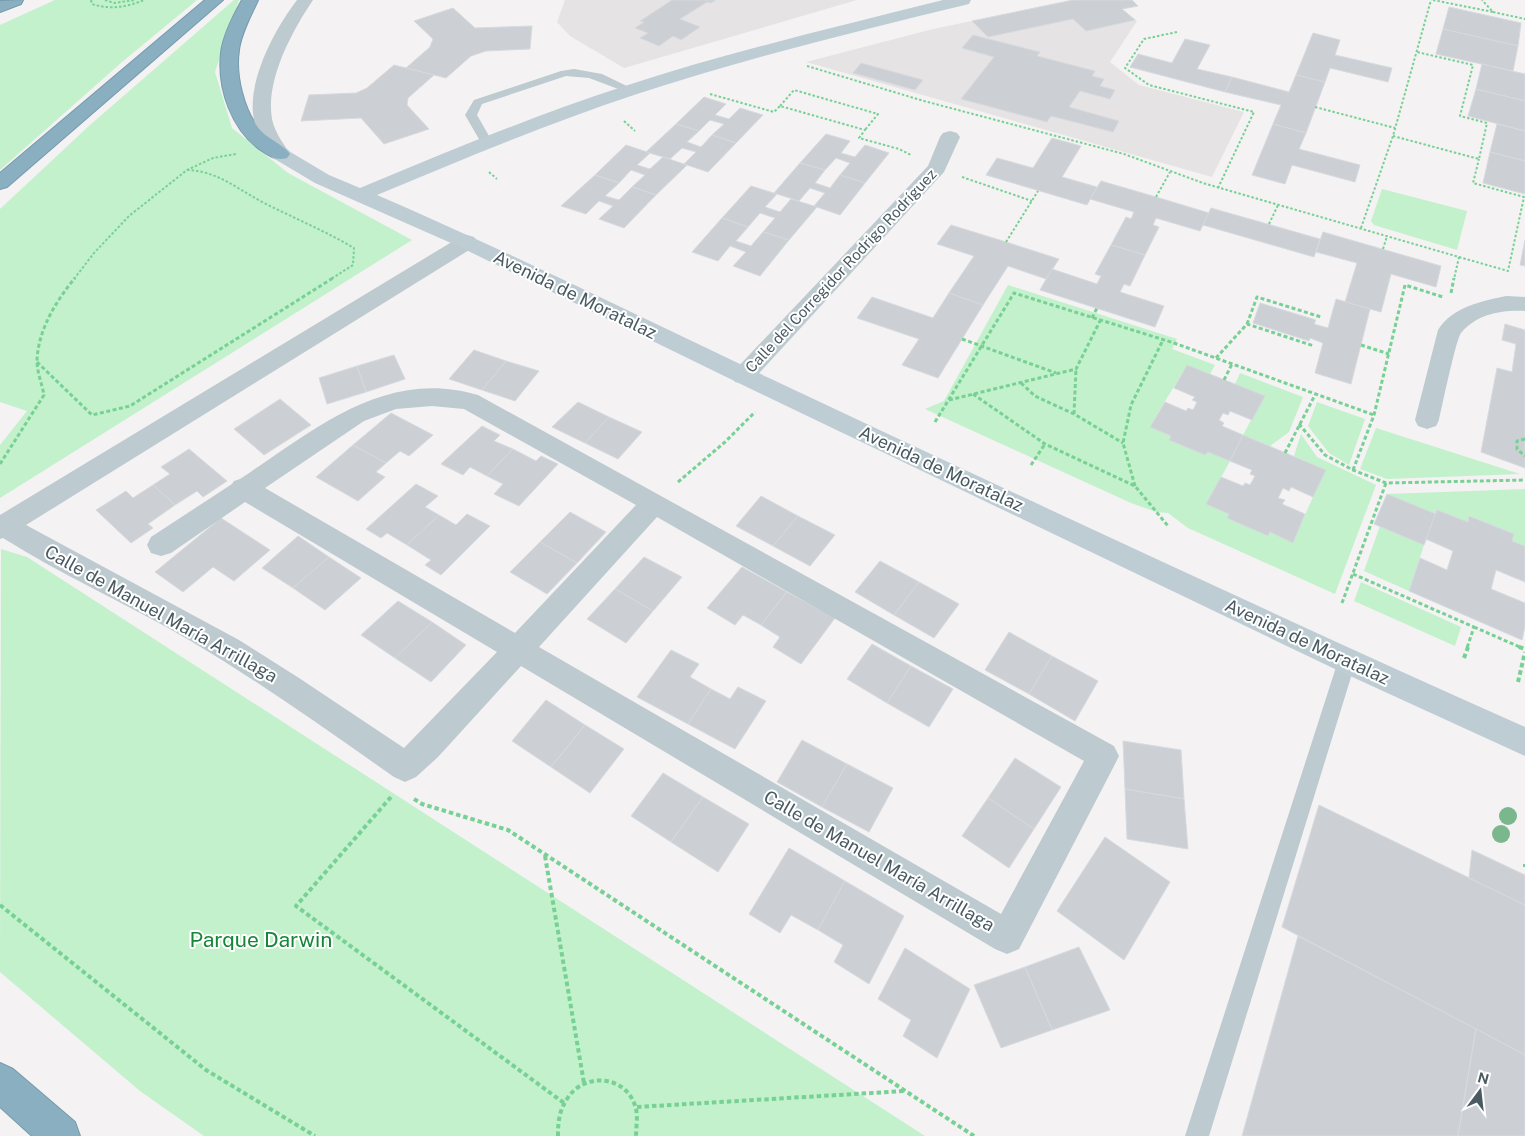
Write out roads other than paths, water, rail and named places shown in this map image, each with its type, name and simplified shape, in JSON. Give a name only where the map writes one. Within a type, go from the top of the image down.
[{"type":"highway","points":[[0,7],[15,0]]},
{"type":"highway","points":[[0,183],[215,0]]},
{"type":"highway","points":[[250,0],[240,18],[230,50],[229,69],[244,122],[256,137],[280,154]]},
{"type":"highway","points":[[0,1082],[61,1136]]},
{"type":"street","points":[[280,154],[263,120],[263,100],[274,51],[295,12],[305,0]]},
{"type":"street","points":[[358,196],[487,143],[629,90],[758,52],[958,1]]},
{"type":"street","name":"Calle del Corregidor Rodrigo Rodríguez","points":[[743,376],[937,168],[950,137]]},
{"type":"street","name":"Avenida de Moratalaz","points":[[280,154],[300,167],[358,196],[467,242],[743,376],[1347,661],[1525,742]]},
{"type":"street","points":[[2,526],[467,242]]},
{"type":"street","points":[[1427,420],[1449,330],[1476,310],[1506,303],[1525,304]]},
{"type":"street","name":"Calle de Manuel María Arrillaga","points":[[161,545],[243,488],[355,415],[394,400],[432,397],[469,401],[1103,756],[1007,937],[243,488]]},
{"type":"street","name":"Calle de Manuel María Arrillaga","points":[[2,526],[62,560],[169,615],[292,687],[405,767],[427,746],[654,503]]},
{"type":"lane","points":[[487,143],[471,115],[478,102],[565,73],[574,72],[591,73],[629,90]]},
{"type":"lane","points":[[1197,1136],[1347,661]]},
{"type":"park label","name":"Parque Darwin","points":[[261,940]]}]
